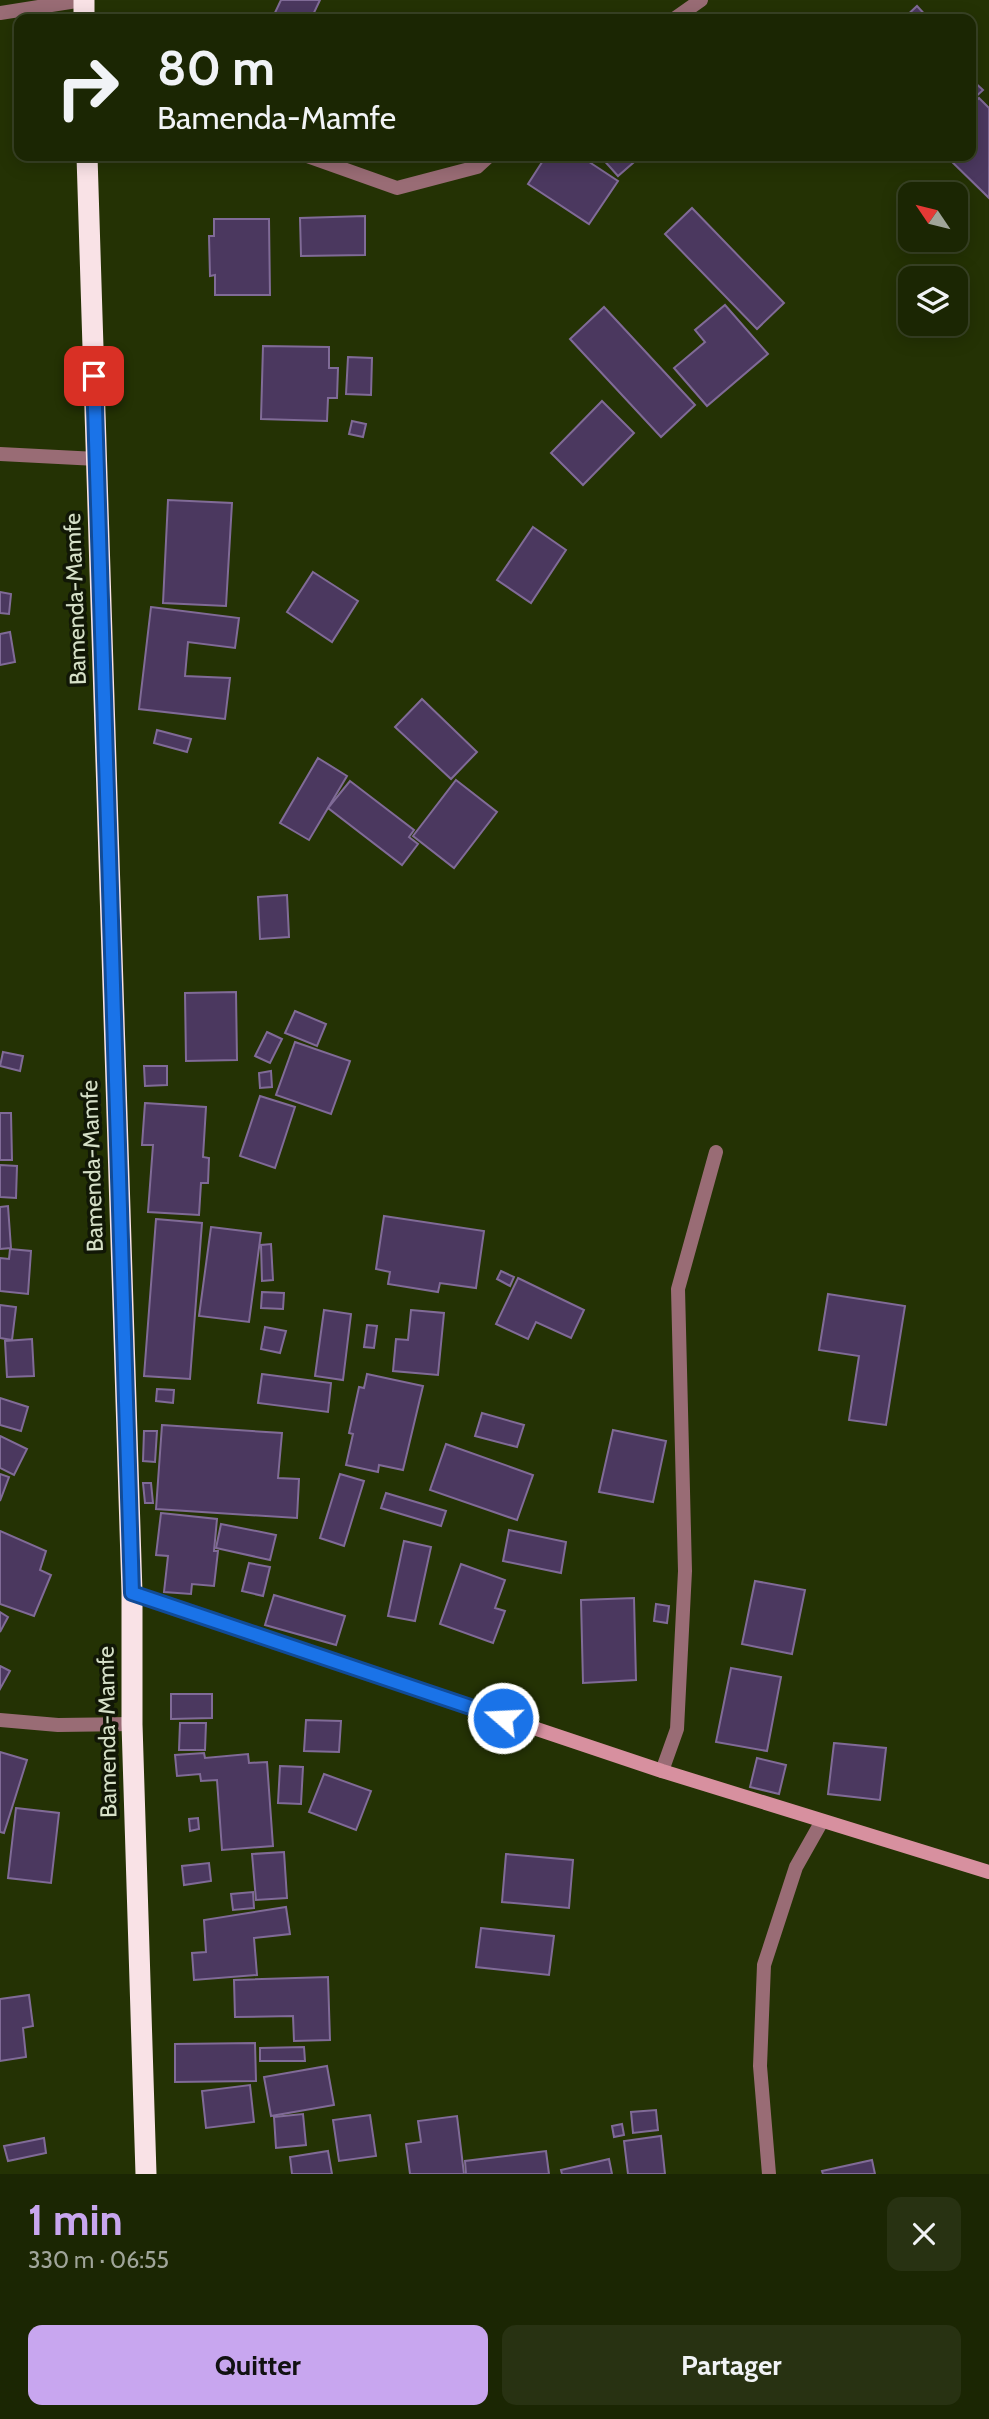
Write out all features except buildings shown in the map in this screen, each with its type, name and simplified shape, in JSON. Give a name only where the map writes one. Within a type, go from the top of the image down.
[{"type":"highway","name":"Bamenda-Mamfe","points":[[87,161],[132,1593],[132,1724],[146,2174]]},
{"type":"street","points":[[0,13],[84,0]]},
{"type":"street","points":[[681,14],[701,0]]},
{"type":"street","points":[[321,161],[397,188],[477,167],[484,161]]},
{"type":"street","points":[[0,454],[97,459]]},
{"type":"street","points":[[662,1771],[677,1729],[685,1572],[678,1289],[716,1152]]},
{"type":"street","points":[[132,1593],[662,1771],[989,1872]]},
{"type":"street","points":[[0,1720],[58,1725],[132,1724]]},
{"type":"street","points":[[769,2174],[760,2066],[764,1965],[796,1867],[822,1821]]},
{"type":"route","points":[[94,376],[132,1593],[503,1718]]}]
